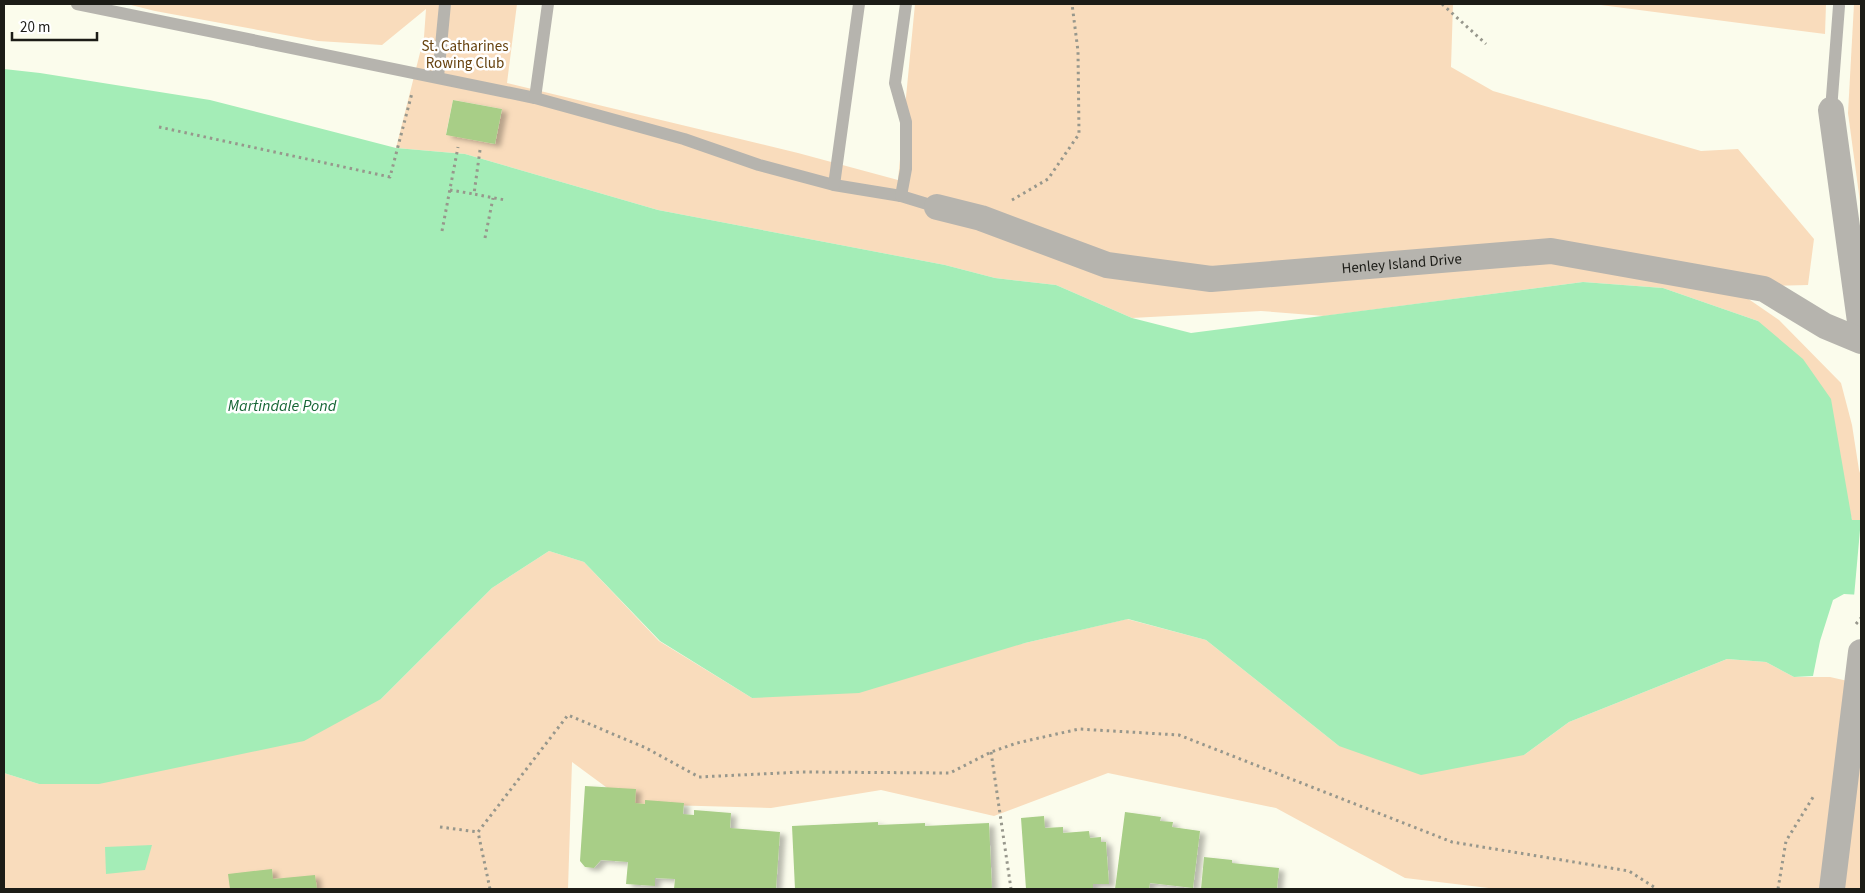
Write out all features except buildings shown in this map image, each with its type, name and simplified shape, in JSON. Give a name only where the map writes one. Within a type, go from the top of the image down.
[{"type":"street","points":[[1831,110],[1861,329]]},
{"type":"street","name":"Henley Island Drive","points":[[937,207],[981,218],[1107,265],[1211,280],[1551,251],[1764,289],[1825,326],[1861,341]]},
{"type":"street","points":[[1832,889],[1861,652]]},
{"type":"lane","points":[[77,4],[536,98],[684,139],[759,165],[834,185],[901,196],[937,207]]},
{"type":"lane","points":[[438,77],[445,4]]},
{"type":"lane","points":[[536,98],[548,4]]},
{"type":"lane","points":[[834,185],[859,4]]},
{"type":"lane","points":[[901,196],[906,170],[906,122],[895,83],[906,4]]},
{"type":"lane","points":[[1831,110],[1839,6]]},
{"type":"path","points":[[981,218],[1048,179],[1079,134],[1078,52],[1072,4]]},
{"type":"path","points":[[1442,4],[1486,44]]},
{"type":"path","points":[[160,127],[390,177],[404,129],[416,73]]},
{"type":"path","points":[[442,231],[458,147]]},
{"type":"path","points":[[474,194],[480,150]]},
{"type":"path","points":[[450,190],[505,200]]},
{"type":"path","points":[[485,238],[493,198]]},
{"type":"path","points":[[490,889],[478,832],[568,715],[646,748],[699,778],[802,772],[950,773],[991,752],[1017,743],[1079,729],[1179,735],[1452,842],[1629,871],[1657,889]]},
{"type":"path","points":[[991,752],[1011,889]]},
{"type":"path","points":[[440,827],[478,832]]},
{"type":"green space","name":"St. Catharines Rowing Club","points":[[127,4],[517,4],[507,83],[798,153],[898,180],[915,4],[1453,4],[1451,67],[1493,91],[1701,151],[1738,149],[1814,239],[1808,285],[1737,287],[1747,298],[1779,320],[1841,383],[1852,425],[1861,476],[1861,520],[1852,520],[1848,504],[1758,321],[1663,288],[1583,282],[1324,316],[1261,311],[1132,318],[1056,285],[995,278],[945,265],[658,210],[465,154],[396,148],[424,37],[426,9],[382,45],[318,41],[155,11]],"holes":[[[453,100],[502,109],[495,144],[446,134]]]},
{"type":"green space","points":[[1593,4],[1826,4],[1825,34]]},
{"type":"green space","points":[[1854,4],[1861,4],[1861,209],[1848,113]]},
{"type":"green space","points":[[549,551],[584,562],[659,641],[752,698],[1025,643],[1127,619],[1206,640],[1339,746],[1524,755],[1569,722],[1727,659],[1766,662],[1794,677],[1830,677],[1861,684],[1861,889],[1497,889],[1405,878],[1276,808],[1108,773],[994,816],[881,790],[771,808],[629,804],[572,762],[568,889],[4,889],[4,773],[39,784],[381,699],[492,588]]},
{"type":"water","name":"Martindale Pond","points":[[4,69],[210,100],[396,148],[465,154],[658,210],[945,265],[995,278],[1056,285],[1132,318],[1191,333],[1583,282],[1663,288],[1758,321],[1803,359],[1831,399],[1852,520],[1861,520],[1861,595],[1844,594],[1833,600],[1820,641],[1813,676],[1794,677],[1766,662],[1727,659],[1569,722],[1524,755],[1421,775],[1339,746],[1206,640],[1128,619],[1025,643],[859,693],[752,698],[660,641],[584,562],[549,551],[492,588],[381,699],[304,741],[99,784],[39,784],[4,773]]},
{"type":"water","points":[[152,845],[145,870],[106,874],[105,847]]},
{"type":"pier","points":[[1861,519],[1861,597],[1854,597]]}]
